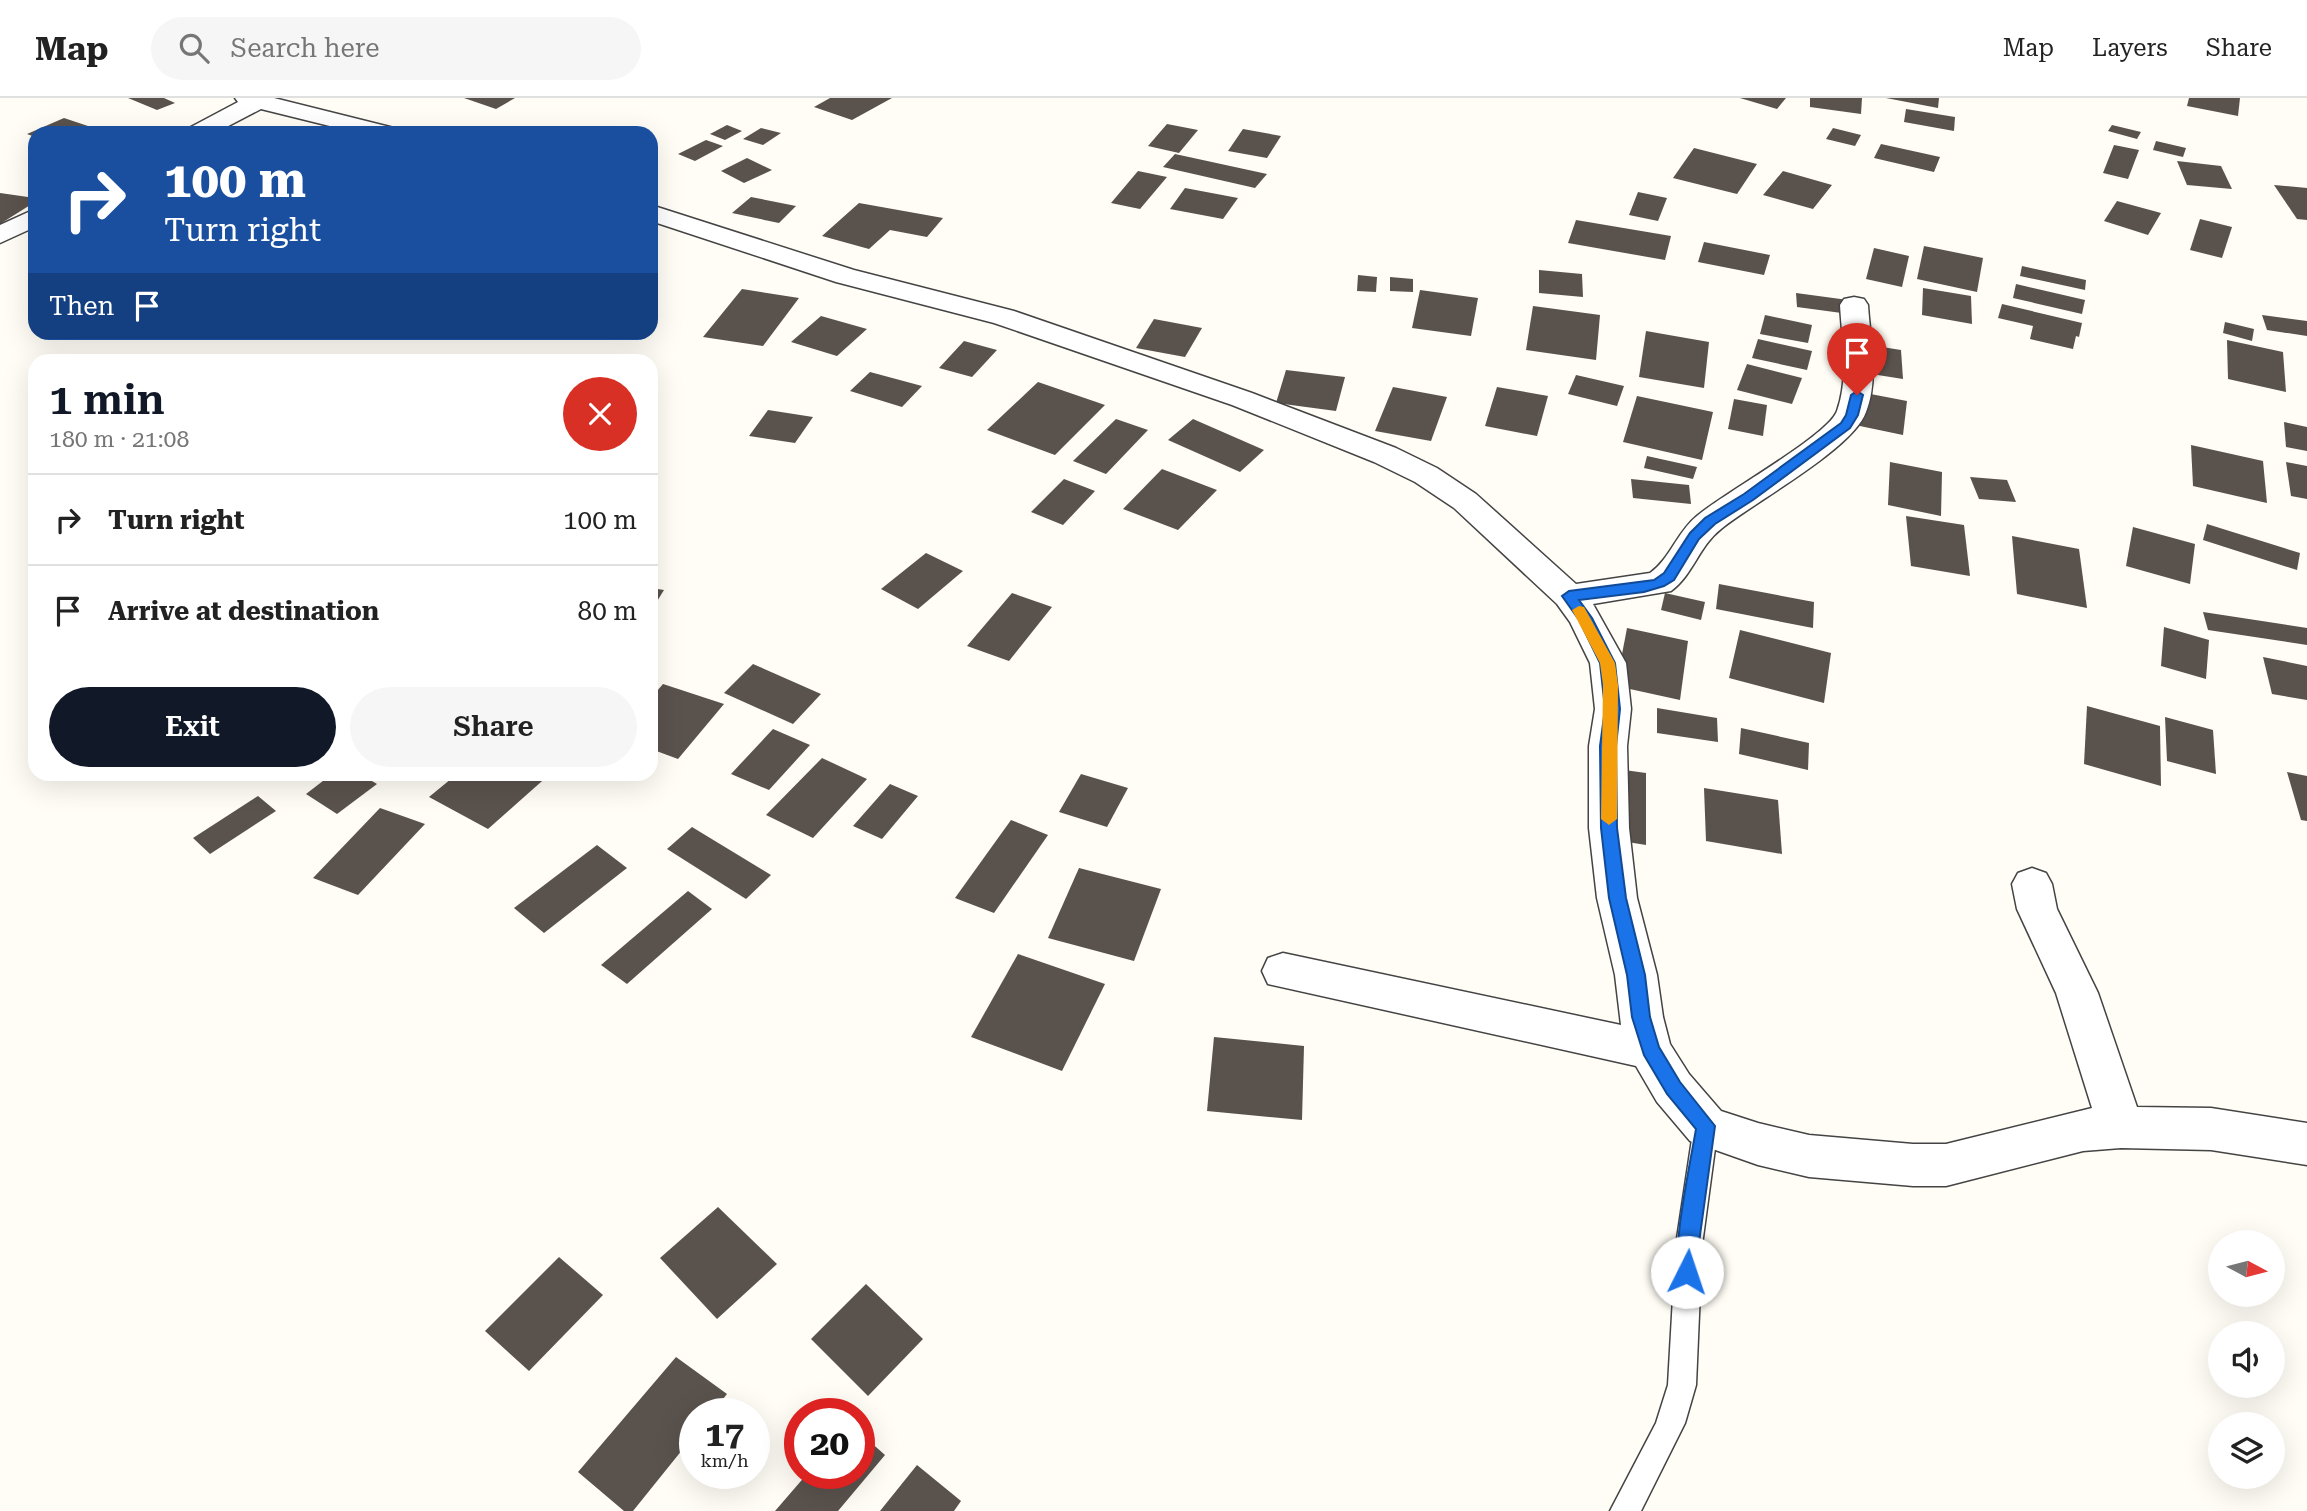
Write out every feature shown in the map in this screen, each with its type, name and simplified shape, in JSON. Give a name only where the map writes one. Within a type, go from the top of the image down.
[{"type":"street","points":[[298,111],[324,98]]},
{"type":"street","points":[[208,126],[252,99],[358,126]]},
{"type":"street","points":[[658,215],[845,276],[1042,329],[1242,399],[1385,455],[1426,475],[1465,501],[1537,563],[1569,596],[1585,618],[1608,663],[1613,709],[1608,746],[1611,840],[1617,898],[1650,1050],[1673,1088],[1706,1126],[1758,1144],[1809,1156],[1913,1165],[1946,1165],[2083,1130],[2121,1127],[2211,1129],[2307,1144]]},
{"type":"street","points":[[0,236],[28,221]]},
{"type":"street","points":[[1569,596],[1659,583],[1669,576],[1694,536],[1710,521],[1748,497],[1845,425],[1852,415],[1857,395],[1854,305]]},
{"type":"street","points":[[2032,884],[2037,909],[2077,993],[2121,1127]]},
{"type":"street","points":[[1283,971],[1650,1050]]},
{"type":"lane","points":[[1625,1511],[1675,1413],[1682,1385],[1689,1245],[1706,1126]]},
{"type":"building","points":[[128,98],[164,98],[175,103],[157,110]]},
{"type":"building","points":[[464,98],[515,98],[496,109]]},
{"type":"building","points":[[830,98],[892,98],[852,120],[814,107]]},
{"type":"building","points":[[1740,98],[1786,98],[1777,109]]},
{"type":"building","points":[[1810,98],[1862,98],[1861,114],[1810,107]]},
{"type":"building","points":[[1886,98],[1939,98],[1938,108]]},
{"type":"building","points":[[2189,98],[2240,98],[2238,116],[2187,106]]},
{"type":"building","points":[[1906,109],[1955,117],[1954,131],[1904,122]]},
{"type":"building","points":[[64,118],[88,126],[46,126]]},
{"type":"building","points":[[1167,124],[1198,130],[1179,153],[1148,146]]},
{"type":"building","points":[[727,125],[742,131],[725,140],[710,134]]},
{"type":"building","points":[[2112,125],[2141,132],[2137,139],[2108,131]]},
{"type":"building","points":[[761,128],[781,133],[763,145],[743,139]]},
{"type":"building","points":[[1833,128],[1861,135],[1855,146],[1826,139]]},
{"type":"building","points":[[1243,129],[1281,136],[1267,158],[1228,151]]},
{"type":"building","points":[[706,140],[723,146],[695,161],[678,154]]},
{"type":"building","points":[[2156,141],[2186,148],[2183,157],[2153,150]]},
{"type":"building","points":[[1881,144],[1940,157],[1934,172],[1874,158]]},
{"type":"building","points":[[2114,145],[2139,150],[2128,179],[2103,173]]},
{"type":"building","points":[[1694,148],[1757,164],[1737,194],[1673,178]]},
{"type":"building","points":[[1175,154],[1267,174],[1255,188],[1163,167]]},
{"type":"building","points":[[747,158],[772,170],[744,183],[721,171]]},
{"type":"building","points":[[2177,161],[2221,166],[2232,189],[2187,185]]},
{"type":"building","points":[[1138,171],[1167,177],[1140,209],[1111,203]]},
{"type":"building","points":[[1783,171],[1832,185],[1813,209],[1763,195]]},
{"type":"building","points":[[2274,185],[2307,188],[2307,220],[2297,219]]},
{"type":"building","points":[[1185,188],[1238,198],[1223,219],[1170,209]]},
{"type":"building","points":[[1638,192],[1667,198],[1658,221],[1629,215]]},
{"type":"building","points":[[0,193],[28,197],[28,206],[0,224]]},
{"type":"building","points":[[751,197],[796,206],[779,223],[732,213]]},
{"type":"building","points":[[2117,201],[2161,213],[2148,235],[2104,221]]},
{"type":"building","points":[[859,203],[943,218],[927,237],[890,230],[869,249],[822,236]]},
{"type":"building","points":[[2200,219],[2232,227],[2222,258],[2190,250]]},
{"type":"building","points":[[1576,220],[1671,236],[1665,260],[1568,243]]},
{"type":"building","points":[[1704,242],[1770,255],[1764,275],[1698,262]]},
{"type":"building","points":[[1924,246],[1983,258],[1977,292],[1917,279]]},
{"type":"building","points":[[1874,248],[1909,256],[1902,287],[1866,279]]},
{"type":"building","points":[[2022,266],[2086,280],[2085,290],[2020,276]]},
{"type":"building","points":[[1539,270],[1582,274],[1583,297],[1539,293]]},
{"type":"building","points":[[1358,275],[1377,277],[1376,292],[1357,291]]},
{"type":"building","points":[[1390,277],[1413,279],[1413,292],[1390,291]]},
{"type":"building","points":[[2016,284],[2085,300],[2082,314],[2013,298]]},
{"type":"building","points":[[1923,288],[1971,296],[1972,324],[1922,315]]},
{"type":"building","points":[[742,289],[799,298],[763,346],[703,337]]},
{"type":"building","points":[[1420,290],[1478,298],[1471,336],[1412,328]]},
{"type":"building","points":[[1796,293],[1848,300],[1849,314],[1797,307]]},
{"type":"building","points":[[2002,304],[2082,323],[2073,349],[2030,339],[2033,326],[1998,318]]},
{"type":"building","points":[[1533,306],[1600,315],[1596,360],[1526,350]]},
{"type":"building","points":[[1765,315],[1812,325],[1808,343],[1760,334]]},
{"type":"building","points":[[2262,315],[2307,321],[2307,336],[2267,330]]},
{"type":"building","points":[[821,316],[867,329],[837,356],[791,342]]},
{"type":"building","points":[[1154,319],[1202,328],[1185,357],[1136,348]]},
{"type":"building","points":[[2225,322],[2254,329],[2252,341],[2223,333]]},
{"type":"building","points":[[1646,331],[1709,342],[1704,388],[1639,377]]},
{"type":"building","points":[[1758,339],[1812,351],[1807,370],[1752,358]]},
{"type":"building","points":[[2227,340],[2283,352],[2286,392],[2228,379]]},
{"type":"building","points":[[964,341],[997,350],[972,377],[939,368]]},
{"type":"building","points":[[1863,344],[1901,350],[1903,379],[1865,373]]},
{"type":"building","points":[[1747,364],[1802,378],[1792,404],[1737,390]]},
{"type":"building","points":[[1286,370],[1345,377],[1336,411],[1276,403]]},
{"type":"building","points":[[870,372],[922,386],[902,407],[850,391]]},
{"type":"building","points":[[1576,375],[1624,386],[1617,406],[1568,394]]},
{"type":"building","points":[[1038,382],[1105,405],[1055,455],[987,430]]},
{"type":"building","points":[[1393,387],[1447,397],[1431,441],[1375,431]]},
{"type":"building","points":[[1497,387],[1548,396],[1537,436],[1485,426]]},
{"type":"building","points":[[1860,392],[1907,401],[1903,435],[1855,425]]},
{"type":"building","points":[[1637,396],[1713,412],[1702,460],[1623,442]]},
{"type":"building","points":[[1734,399],[1767,405],[1763,436],[1728,429]]},
{"type":"building","points":[[768,410],[813,417],[795,443],[749,436]]},
{"type":"building","points":[[1116,419],[1148,430],[1106,474],[1073,461]]},
{"type":"building","points":[[1193,419],[1264,450],[1240,472],[1168,440]]},
{"type":"building","points":[[2284,422],[2307,427],[2307,451],[2286,447]]},
{"type":"building","points":[[2191,445],[2263,461],[2267,503],[2193,486]]},
{"type":"building","points":[[1647,456],[1697,467],[1693,479],[1644,468]]},
{"type":"building","points":[[1890,462],[1942,472],[1941,516],[1888,505]]},
{"type":"building","points":[[2286,462],[2307,466],[2307,499],[2291,496]]},
{"type":"building","points":[[1162,469],[1217,490],[1178,530],[1123,509]]},
{"type":"building","points":[[1970,477],[2007,480],[2016,502],[1979,499]]},
{"type":"building","points":[[1064,479],[1095,491],[1063,525],[1031,512]]},
{"type":"building","points":[[1631,479],[1689,485],[1691,504],[1633,498]]},
{"type":"building","points":[[1906,516],[1964,525],[1970,576],[1911,566]]},
{"type":"building","points":[[2207,524],[2300,553],[2297,570],[2203,540]]},
{"type":"building","points":[[2133,527],[2195,544],[2190,584],[2126,566]]},
{"type":"building","points":[[2012,536],[2079,549],[2087,608],[2017,594]]},
{"type":"building","points":[[926,553],[963,571],[918,609],[881,589]]},
{"type":"building","points":[[1719,584],[1814,602],[1813,628],[1716,609]]},
{"type":"building","points":[[658,589],[664,590],[658,600]]},
{"type":"building","points":[[1012,593],[1052,607],[1009,661],[967,646]]},
{"type":"building","points":[[1665,593],[1705,602],[1701,620],[1661,610]]},
{"type":"building","points":[[2203,612],[2307,628],[2307,645],[2208,630]]},
{"type":"building","points":[[2164,627],[2209,640],[2206,679],[2161,666]]},
{"type":"building","points":[[1627,628],[1688,641],[1680,700],[1616,686]]},
{"type":"building","points":[[1740,630],[1831,653],[1824,703],[1729,678]]},
{"type":"building","points":[[2263,657],[2307,666],[2307,700],[2272,694]]},
{"type":"building","points":[[753,664],[821,694],[793,724],[724,693]]},
{"type":"building","points":[[663,684],[724,704],[678,759],[658,752],[658,690]]},
{"type":"building","points":[[2087,706],[2160,726],[2161,786],[2084,764]]},
{"type":"building","points":[[1657,708],[1717,718],[1718,742],[1657,733]]},
{"type":"building","points":[[2165,717],[2213,730],[2216,774],[2167,761]]},
{"type":"building","points":[[1741,728],[1809,743],[1808,770],[1739,754]]},
{"type":"building","points":[[773,729],[810,745],[769,790],[731,774]]},
{"type":"building","points":[[822,758],[867,779],[813,838],[766,815]]},
{"type":"building","points":[[1617,769],[1646,773],[1646,845],[1615,840]]},
{"type":"building","points":[[2287,772],[2307,776],[2307,821],[2301,820]]},
{"type":"building","points":[[1081,774],[1128,788],[1107,827],[1059,812]]},
{"type":"building","points":[[323,781],[372,781],[377,784],[337,814],[306,794]]},
{"type":"building","points":[[448,781],[542,781],[488,829],[429,797]]},
{"type":"building","points":[[890,784],[918,796],[882,839],[853,826]]},
{"type":"building","points":[[1704,788],[1778,800],[1782,854],[1706,841]]},
{"type":"building","points":[[258,796],[276,811],[210,854],[193,838]]},
{"type":"building","points":[[380,808],[425,824],[358,895],[313,878]]},
{"type":"building","points":[[1011,820],[1048,835],[994,913],[955,898]]},
{"type":"building","points":[[692,827],[771,875],[746,899],[667,849]]},
{"type":"building","points":[[597,845],[627,868],[544,933],[514,908]]},
{"type":"building","points":[[1079,868],[1161,889],[1134,961],[1048,938]]},
{"type":"building","points":[[688,891],[712,909],[627,984],[601,965]]},
{"type":"building","points":[[1018,954],[1105,984],[1062,1071],[971,1037]]},
{"type":"building","points":[[1214,1037],[1304,1046],[1302,1120],[1207,1111]]},
{"type":"building","points":[[718,1207],[777,1264],[717,1319],[660,1258]]},
{"type":"building","points":[[559,1257],[603,1295],[529,1371],[485,1331]]},
{"type":"building","points":[[866,1284],[923,1339],[868,1396],[811,1339]]},
{"type":"building","points":[[676,1357],[727,1394],[724,1398],[679,1398],[679,1454],[633,1511],[624,1511],[578,1472]]},
{"type":"building","points":[[875,1446],[885,1455],[875,1467]]},
{"type":"building","points":[[917,1465],[961,1501],[954,1511],[880,1511]]},
{"type":"building","points":[[794,1489],[856,1489],[838,1511],[775,1511]]},
{"type":"slow traffic","points":[[1579,610],[1608,663],[1613,709],[1608,746],[1609,819]]},
{"type":"route","points":[[1687,1272],[1706,1126],[1673,1088],[1650,1050],[1641,1017],[1636,975],[1617,898],[1609,828],[1608,746],[1613,709],[1608,663],[1585,618],[1569,596],[1659,583],[1669,576],[1694,536],[1710,521],[1748,497],[1845,425],[1852,415],[1857,395]]}]
